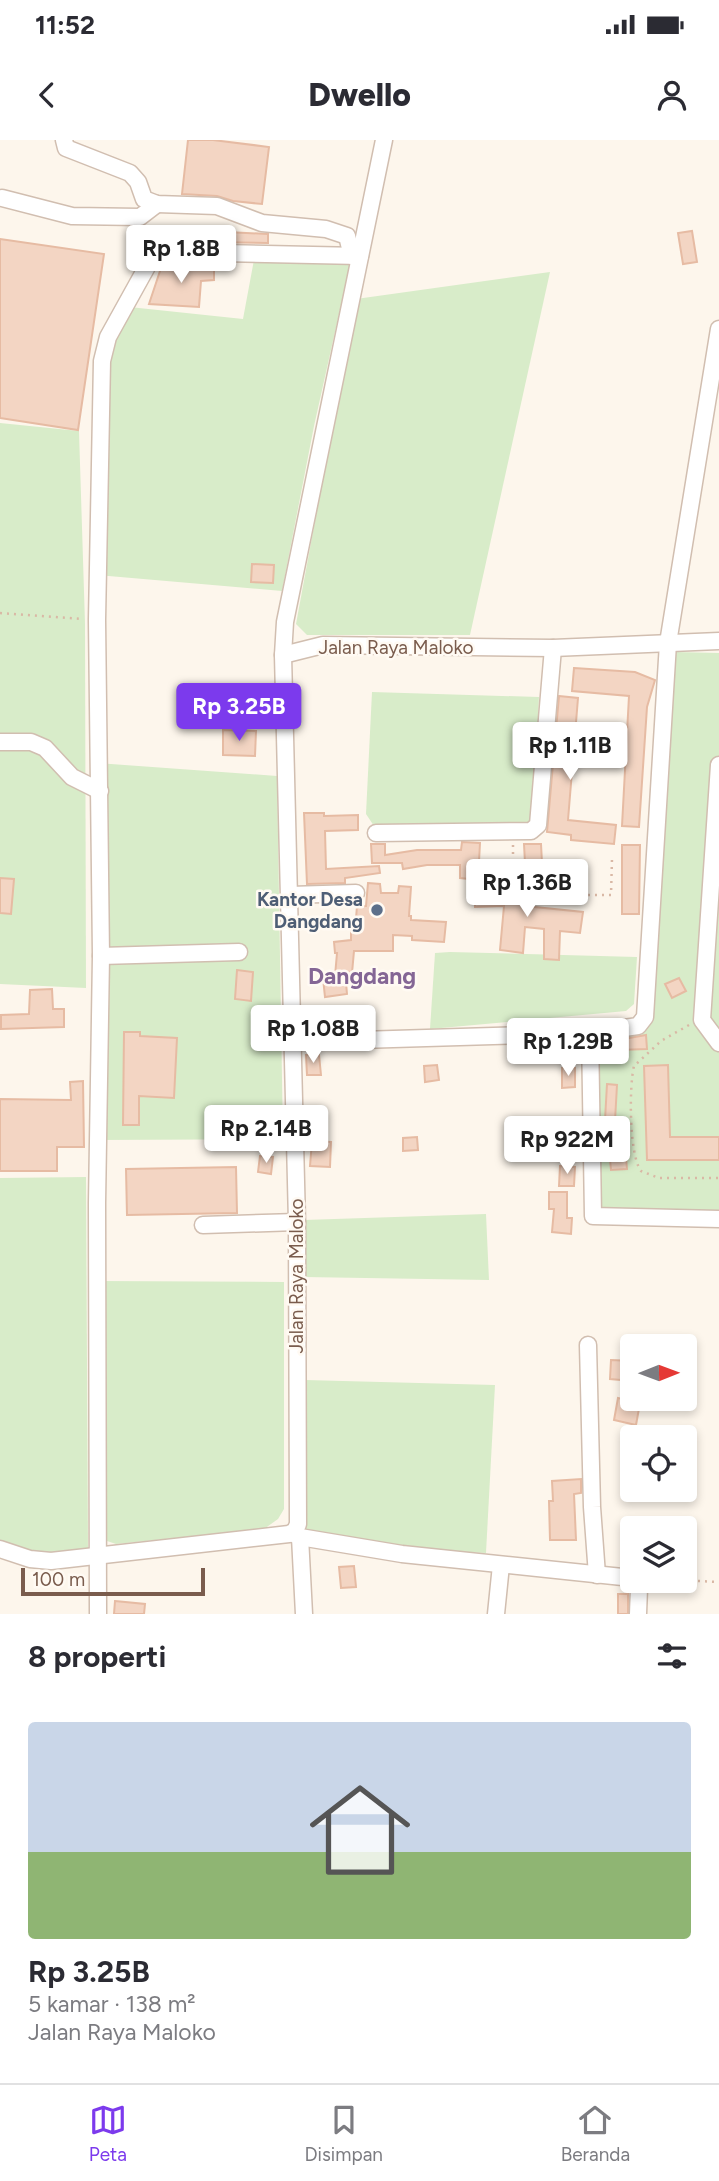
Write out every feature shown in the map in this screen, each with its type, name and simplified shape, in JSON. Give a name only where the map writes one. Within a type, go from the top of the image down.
[{"type":"street","points":[[64,140],[66,148],[130,173],[138,182],[144,200],[157,204],[217,206],[262,223],[326,229],[347,236],[356,256]]},
{"type":"street","points":[[283,655],[285,622],[356,256],[384,140]]},
{"type":"street","points":[[2,198],[72,216],[140,218],[157,204]]},
{"type":"street","points":[[98,1614],[97,1203],[101,956],[97,620],[102,361],[108,337],[149,263],[158,254],[177,252],[356,256]]},
{"type":"street","points":[[293,1042],[590,1033],[638,1026],[645,1017],[668,643],[719,329]]},
{"type":"street","name":"Jalan Raya Maloko","points":[[304,1614],[296,1535],[296,1222],[283,655],[323,645],[553,648],[719,641]]},
{"type":"street","points":[[376,833],[531,831],[538,825],[553,648]]},
{"type":"street","points":[[0,742],[31,742],[45,748],[72,777],[100,791]]},
{"type":"street","points":[[719,765],[702,1020],[719,1043]]},
{"type":"street","points":[[290,895],[356,893]]},
{"type":"street","points":[[101,956],[239,952]]},
{"type":"street","points":[[590,1033],[593,1216],[719,1219]]},
{"type":"street","points":[[204,1225],[296,1222]]},
{"type":"street","points":[[588,1345],[592,1507],[597,1575]]},
{"type":"street","points":[[0,1549],[30,1559],[73,1560],[296,1535],[402,1554],[620,1577]]},
{"type":"street","points":[[496,1614],[501,1565]]},
{"type":"street","points":[[638,1614],[639,1593]]},
{"type":"path","points":[[0,613],[97,620]]},
{"type":"path","points":[[512,831],[513,875],[538,895],[611,895],[612,859]]},
{"type":"path","points":[[702,1020],[662,1041],[634,1066],[634,1156],[641,1171],[659,1178],[719,1178]]},
{"type":"path","points":[[697,1581],[719,1582]]},
{"type":"green space","points":[[256,249],[353,251],[314,426],[282,591],[97,575],[100,407],[98,344],[120,306],[243,319]]},
{"type":"green space","points":[[550,272],[470,635],[307,635],[296,624],[356,299]]},
{"type":"green space","points":[[0,423],[79,431],[85,624],[86,988],[0,984]]},
{"type":"green space","points":[[674,652],[719,653],[719,1213],[592,1210],[594,1028],[647,1025]]},
{"type":"green space","points":[[372,692],[539,697],[532,827],[374,826],[366,814]]},
{"type":"green space","points":[[97,763],[277,776],[283,1139],[97,1140]]},
{"type":"green space","points":[[435,953],[637,957],[634,1004],[626,1011],[430,1029]]},
{"type":"green space","points":[[86,1177],[88,1549],[54,1553],[33,1552],[0,1542],[0,1178]]},
{"type":"green space","points":[[486,1214],[489,1280],[304,1277],[304,1220]]},
{"type":"green space","points":[[97,1281],[284,1282],[284,1509],[278,1519],[264,1529],[116,1544],[102,1536]]},
{"type":"green space","points":[[305,1380],[495,1385],[486,1553],[346,1547],[306,1535]]},
{"type":"building","points":[[188,140],[213,140],[269,147],[262,204],[233,201],[217,196],[182,194]]},
{"type":"building","points":[[207,231],[268,234],[268,243],[207,242]]},
{"type":"building","points":[[692,231],[697,262],[683,264],[678,233]]},
{"type":"building","points":[[0,239],[104,254],[78,430],[0,418]]},
{"type":"building","points":[[214,264],[214,280],[201,281],[199,307],[149,304],[162,265]]},
{"type":"building","points":[[252,564],[274,565],[273,583],[251,582]]},
{"type":"building","points":[[574,668],[635,672],[655,680],[647,707],[639,827],[622,826],[629,696],[572,691]]},
{"type":"building","points":[[559,696],[578,698],[568,820],[616,825],[614,844],[571,840],[571,835],[547,832]]},
{"type":"building","points":[[223,730],[256,731],[255,756],[223,755]]},
{"type":"building","points":[[304,813],[324,813],[324,816],[358,815],[358,830],[325,831],[326,869],[379,866],[380,873],[345,878],[345,883],[307,884]]},
{"type":"building","points":[[462,842],[480,843],[478,880],[460,878],[460,865],[427,865],[403,869],[402,863],[372,863],[371,844],[385,844],[385,855],[417,850],[461,850]]},
{"type":"building","points":[[524,844],[541,844],[542,863],[525,863]]},
{"type":"building","points":[[622,845],[640,845],[639,914],[622,914]]},
{"type":"building","points":[[0,878],[14,879],[11,914],[0,913]]},
{"type":"building","points":[[368,883],[380,884],[381,893],[398,893],[399,886],[411,887],[411,920],[446,922],[444,942],[412,940],[412,936],[393,935],[393,951],[354,951],[352,973],[345,972],[347,994],[325,997],[323,978],[335,976],[337,953],[334,942],[351,940],[351,931],[355,931],[357,906],[366,906]]},
{"type":"building","points":[[475,886],[525,886],[525,906],[583,912],[580,933],[560,931],[559,960],[544,959],[544,929],[525,927],[523,953],[500,950],[504,906],[475,907]]},
{"type":"building","points":[[237,970],[253,972],[251,1001],[235,999]]},
{"type":"building","points":[[679,978],[686,991],[672,998],[665,984]]},
{"type":"building","points":[[52,989],[53,1009],[64,1009],[64,1027],[1,1029],[1,1015],[29,1014],[30,990]]},
{"type":"building","points":[[124,1032],[140,1032],[140,1036],[177,1038],[174,1098],[139,1096],[139,1125],[123,1125]]},
{"type":"building","points":[[646,1035],[647,1049],[619,1050],[618,1040]]},
{"type":"building","points":[[306,1055],[319,1055],[321,1075],[307,1075]]},
{"type":"building","points":[[437,1065],[439,1080],[425,1082],[424,1066]]},
{"type":"building","points":[[668,1065],[670,1137],[719,1137],[719,1160],[647,1160],[644,1066]]},
{"type":"building","points":[[562,1068],[575,1068],[575,1087],[562,1088]]},
{"type":"building","points":[[83,1081],[84,1147],[57,1147],[57,1171],[0,1171],[0,1099],[71,1100],[70,1082]]},
{"type":"building","points":[[607,1084],[617,1085],[614,1139],[604,1138]]},
{"type":"building","points":[[515,1127],[534,1129],[533,1150],[514,1148]]},
{"type":"building","points":[[561,1132],[577,1132],[578,1149],[562,1149]]},
{"type":"building","points":[[417,1137],[418,1150],[403,1151],[403,1138]]},
{"type":"building","points":[[312,1141],[331,1142],[330,1167],[310,1166]]},
{"type":"building","points":[[260,1156],[273,1157],[271,1174],[258,1172]]},
{"type":"building","points":[[626,1158],[627,1169],[611,1170],[610,1159]]},
{"type":"building","points":[[560,1166],[575,1167],[574,1186],[559,1186]]},
{"type":"building","points":[[236,1167],[237,1213],[127,1215],[126,1169]]},
{"type":"building","points":[[549,1192],[567,1192],[567,1218],[572,1218],[571,1234],[552,1232],[554,1209],[549,1209]]},
{"type":"building","points":[[611,1360],[620,1360],[620,1380],[610,1379]]},
{"type":"building","points":[[618,1398],[620,1411],[639,1411],[636,1425],[614,1420]]},
{"type":"building","points":[[581,1479],[581,1493],[574,1494],[576,1540],[550,1540],[549,1501],[553,1501],[552,1481]]},
{"type":"building","points":[[354,1566],[356,1587],[341,1588],[339,1567]]},
{"type":"building","points":[[618,1594],[628,1594],[628,1614],[618,1614]]},
{"type":"building","points":[[115,1601],[145,1604],[144,1614],[114,1614]]},
{"type":"place","name":"Kantor Desa Dangdang","points":[[377,910]]},
{"type":"district","name":"Dangdang","points":[[362,976]]}]
